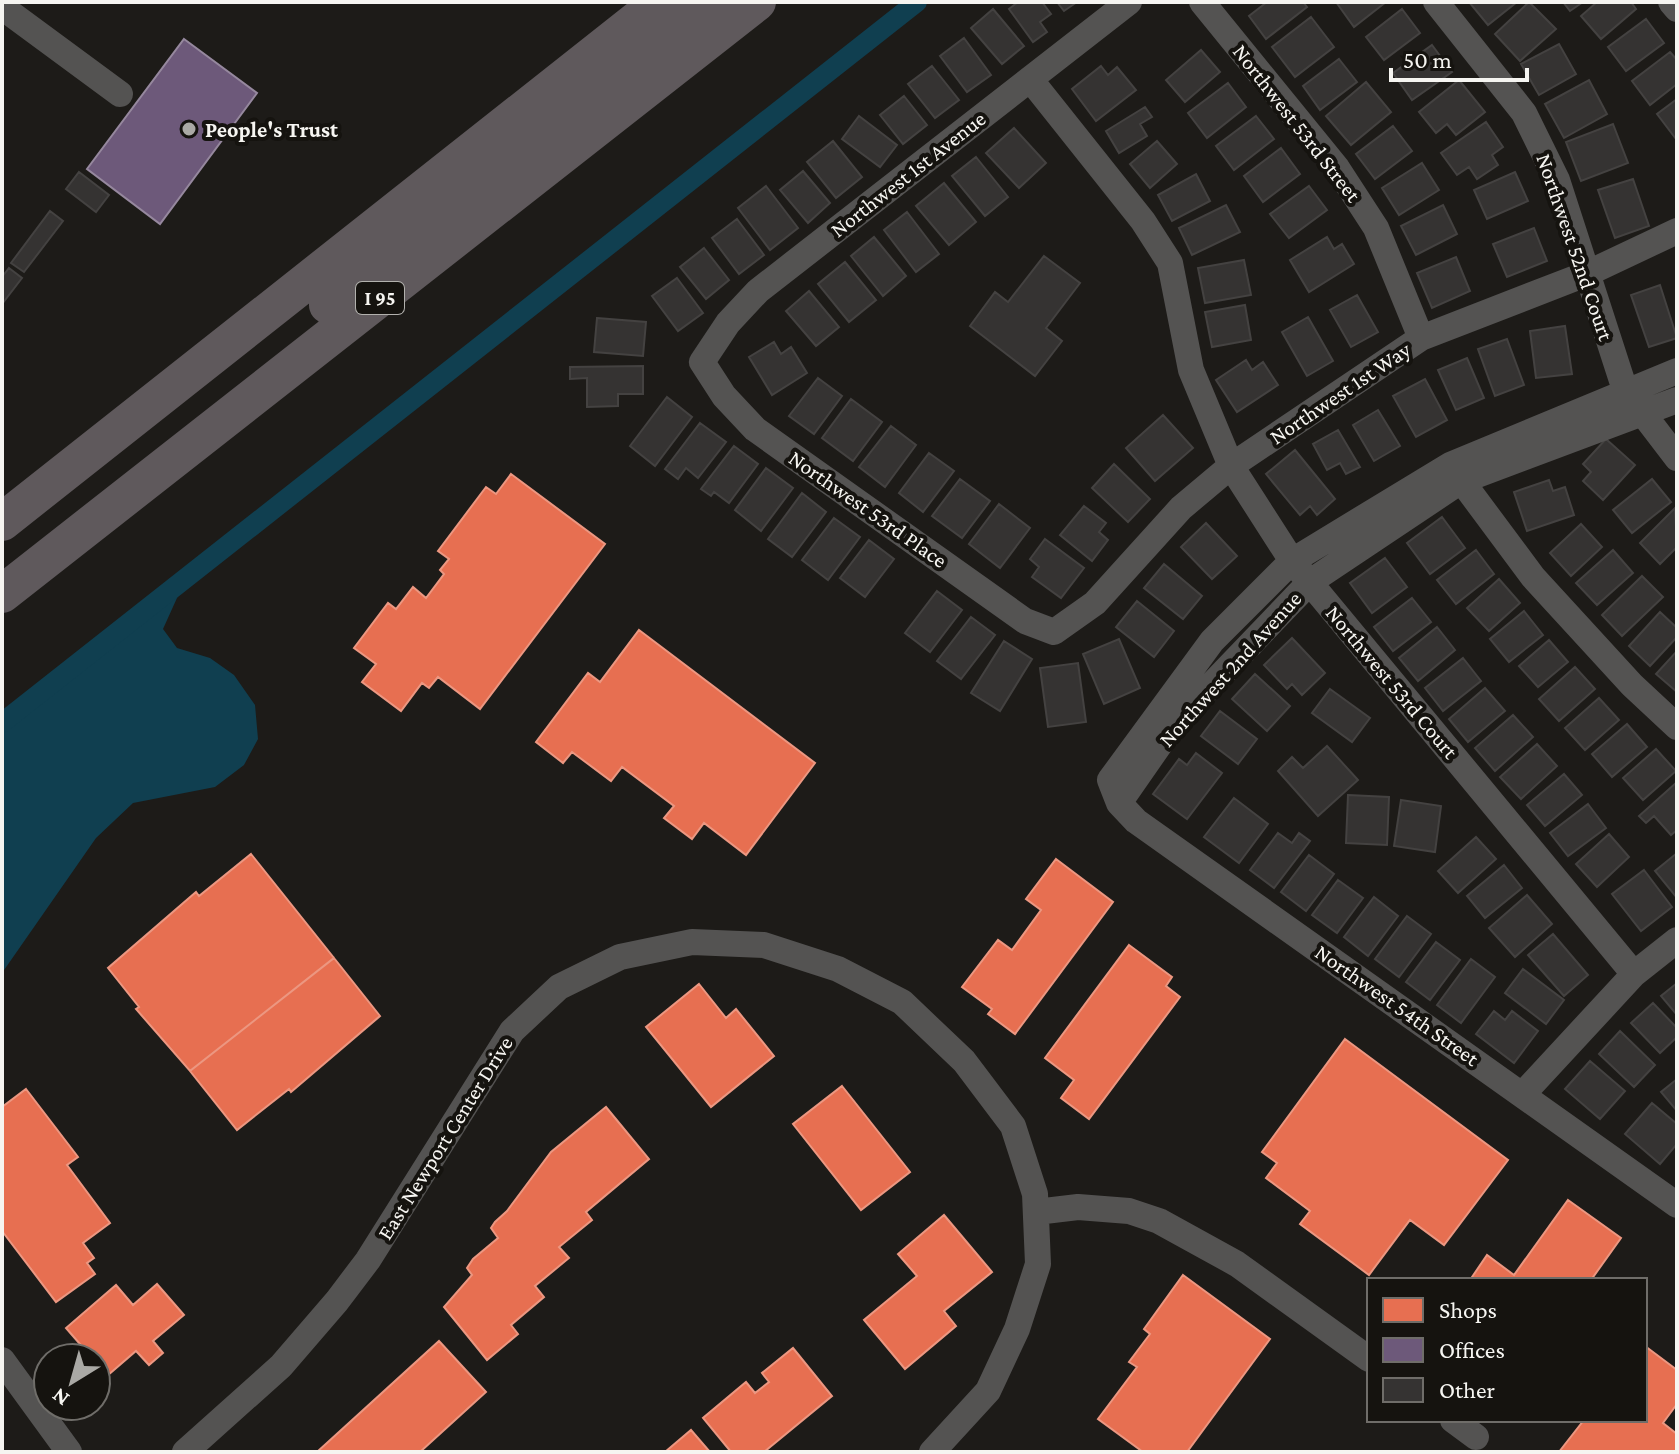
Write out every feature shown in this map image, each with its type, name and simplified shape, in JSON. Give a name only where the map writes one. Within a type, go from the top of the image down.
[{"type":"highway","points":[[2,492],[623,2]]},
{"type":"highway","points":[[2,522],[660,2]]},
{"type":"highway","points":[[2,562],[711,2]]},
{"type":"highway","name":"I 95","points":[[2,594],[757,2]]},
{"type":"street","name":"Northwest 1st Avenue","points":[[702,362],[728,323],[758,291],[1129,2]]},
{"type":"street","name":"Northwest 53rd Street","points":[[1202,2],[1337,168],[1376,228],[1421,338]]},
{"type":"street","name":"Northwest 52nd Court","points":[[1436,2],[1524,113],[1557,180],[1625,390],[1677,458]]},
{"type":"street","points":[[1671,2],[1677,9]]},
{"type":"street","points":[[2,7],[120,94]]},
{"type":"street","name":"Northwest 53rd Court","points":[[1030,79],[1143,221],[1170,263],[1191,370],[1231,466],[1292,561],[1634,974]]},
{"type":"street","name":"Northwest 1st Way","points":[[1054,632],[1095,603],[1181,508],[1231,466],[1421,338],[1586,274],[1677,231]]},
{"type":"street","name":"Northwest 53rd Place","points":[[702,362],[724,396],[755,429],[1025,621],[1054,632]]},
{"type":"street","name":"Northwest 2nd Avenue","points":[[1119,803],[1110,780],[1212,641],[1292,561],[1456,473],[1625,390],[1677,371]]},
{"type":"street","name":"Northwest 2nd Avenue","points":[[1119,803],[1174,724],[1310,582],[1456,473],[1643,414],[1677,400]]},
{"type":"street","points":[[1456,473],[1533,577],[1632,685],[1677,727]]},
{"type":"street","name":"Northwest 54th Street","points":[[1119,803],[1136,821],[1676,1203]]},
{"type":"street","points":[[1523,1094],[1634,974],[1677,940]]},
{"type":"street","name":"East Newport Center Drive","points":[[185,1452],[281,1366],[337,1301],[368,1260],[512,1031],[559,987],[620,957],[692,942],[764,945],[838,969],[902,1002],[964,1061],[1013,1126],[1035,1194],[1038,1264],[1017,1329],[988,1391],[932,1452]]},
{"type":"street","points":[[1036,1212],[1078,1207],[1129,1211],[1159,1221],[1237,1264],[1367,1358]]},
{"type":"street","points":[[2,1360],[69,1452]]},
{"type":"street","points":[[1456,1422],[1476,1437]]},
{"type":"water","points":[[186,578],[163,629],[177,648],[210,658],[234,675],[255,705],[258,739],[244,765],[215,787],[133,803],[96,838],[2,973],[2,723]]},
{"type":"building: Shops","points":[[511,474],[605,544],[480,709],[438,677],[429,688],[422,683],[401,711],[362,682],[376,664],[354,648],[388,603],[396,609],[413,587],[426,598],[444,574],[440,570],[449,559],[438,551],[486,487],[496,494]]},
{"type":"building: Shops","points":[[639,630],[815,763],[746,855],[704,823],[692,839],[664,818],[674,806],[622,767],[611,781],[572,752],[563,763],[536,742],[588,673],[600,682]]},
{"type":"building: Shops","points":[[251,854],[334,958],[190,1071],[136,1009],[139,1007],[108,968],[196,892],[199,896]]},
{"type":"building: Shops","points":[[1056,859],[1113,902],[1015,1034],[988,1014],[992,1009],[962,987],[998,940],[1012,950],[1041,910],[1026,899]]},
{"type":"building: Shops","points":[[1129,945],[1172,977],[1166,986],[1180,997],[1089,1119],[1061,1098],[1074,1080],[1045,1058]]},
{"type":"building: Shops","points":[[334,958],[380,1016],[291,1092],[289,1089],[237,1130],[190,1071]]},
{"type":"building: Shops","points":[[699,984],[726,1018],[736,1009],[774,1056],[711,1107],[646,1027]]},
{"type":"building: Shops","points":[[1345,1039],[1508,1160],[1444,1245],[1410,1220],[1369,1275],[1300,1224],[1310,1211],[1266,1178],[1277,1163],[1262,1152]]},
{"type":"building: Shops","points":[[842,1086],[910,1172],[861,1210],[793,1124]]},
{"type":"building: Shops","points":[[26,1089],[78,1157],[67,1165],[110,1223],[83,1243],[94,1258],[87,1263],[95,1274],[56,1302],[2,1231],[2,1107]]},
{"type":"building: Shops","points":[[606,1107],[649,1159],[586,1212],[592,1220],[559,1247],[569,1258],[535,1286],[544,1297],[511,1325],[518,1334],[487,1360],[444,1307],[472,1275],[467,1268],[473,1259],[498,1238],[491,1228],[495,1222],[507,1211],[551,1152]]},
{"type":"building: Shops","points":[[1568,1200],[1621,1238],[1592,1278],[1471,1278],[1487,1255],[1514,1275]]},
{"type":"building: Shops","points":[[944,1215],[992,1272],[944,1311],[956,1326],[905,1369],[864,1320],[917,1276],[898,1254]]},
{"type":"building: Shops","points":[[1183,1275],[1270,1339],[1187,1452],[1143,1452],[1098,1419],[1137,1367],[1129,1362],[1150,1334],[1144,1329]]},
{"type":"building: Shops","points":[[157,1284],[184,1315],[153,1341],[163,1353],[149,1365],[136,1351],[112,1372],[112,1342],[78,1342],[66,1328],[116,1285],[133,1305]]},
{"type":"building: Shops","points":[[439,1341],[486,1392],[420,1452],[317,1452]]},
{"type":"building: Shops","points":[[793,1348],[832,1396],[764,1452],[731,1452],[703,1418],[746,1382],[755,1393],[769,1382],[762,1373]]},
{"type":"building: Shops","points":[[1647,1348],[1677,1370],[1677,1404],[1663,1423],[1677,1434],[1677,1452],[1559,1452],[1582,1422],[1647,1422]]},
{"type":"building: Shops","points":[[691,1430],[710,1452],[665,1452]]},
{"type":"building: Offices","points":[[184,39],[257,93],[160,224],[87,169]]},
{"type":"building: Other","points":[[1018,2],[1042,2],[1051,14],[1040,22],[1047,32],[1033,42],[1009,9]]},
{"type":"building: Other","points":[[1057,2],[1077,2],[1064,11]]},
{"type":"building: Other","points":[[1267,2],[1303,2],[1307,7],[1266,39],[1249,16]]},
{"type":"building: Other","points":[[1336,2],[1386,2],[1354,27]]},
{"type":"building: Other","points":[[1469,2],[1517,2],[1488,25]]},
{"type":"building: Other","points":[[1529,2],[1556,29],[1520,61],[1495,34]]},
{"type":"building: Other","points":[[1563,2],[1583,2],[1570,11]]},
{"type":"building: Other","points":[[1597,2],[1631,2],[1636,9],[1601,39],[1581,16]]},
{"type":"building: Other","points":[[993,9],[1024,46],[1002,64],[971,28]]},
{"type":"building: Other","points":[[1402,9],[1420,33],[1384,60],[1366,37]]},
{"type":"building: Other","points":[[1311,17],[1334,47],[1295,77],[1272,47]]},
{"type":"building: Other","points":[[1646,19],[1664,43],[1626,71],[1608,47]]},
{"type":"building: Other","points":[[964,38],[991,75],[967,92],[940,56]]},
{"type":"building: Other","points":[[1559,44],[1576,74],[1539,95],[1521,64]]},
{"type":"building: Other","points":[[1432,45],[1452,72],[1412,100],[1393,73]]},
{"type":"building: Other","points":[[1201,50],[1220,72],[1185,102],[1166,80]]},
{"type":"building: Other","points":[[1670,52],[1677,60],[1677,84],[1650,105],[1632,81]]},
{"type":"building: Other","points":[[1339,59],[1357,82],[1320,110],[1303,86]]},
{"type":"building: Other","points":[[932,66],[959,100],[935,118],[908,84]]},
{"type":"building: Other","points":[[1101,66],[1108,75],[1117,67],[1136,90],[1096,121],[1072,89]]},
{"type":"building: Other","points":[[1459,80],[1485,112],[1456,135],[1447,124],[1436,133],[1419,112]]},
{"type":"building: Other","points":[[1589,80],[1607,114],[1564,138],[1545,104]]},
{"type":"building: Other","points":[[1366,82],[1391,112],[1351,145],[1326,116]]},
{"type":"building: Other","points":[[1228,83],[1246,107],[1207,138],[1188,113]]},
{"type":"building: Other","points":[[904,96],[927,125],[903,144],[880,115]]},
{"type":"building: Other","points":[[1677,99],[1677,138],[1676,139],[1657,114]]},
{"type":"building: Other","points":[[1145,107],[1152,117],[1140,124],[1147,136],[1119,153],[1106,131]]},
{"type":"building: Other","points":[[859,116],[897,145],[880,167],[842,139]]},
{"type":"building: Other","points":[[1256,116],[1274,139],[1234,170],[1216,146]]},
{"type":"building: Other","points":[[1486,122],[1503,147],[1492,155],[1498,165],[1477,179],[1469,167],[1457,175],[1441,153]]},
{"type":"building: Other","points":[[1613,124],[1628,163],[1581,181],[1566,142]]},
{"type":"building: Other","points":[[1393,126],[1412,151],[1375,179],[1356,154]]},
{"type":"building: Other","points":[[1014,128],[1046,163],[1019,188],[986,153]]},
{"type":"building: Other","points":[[833,141],[862,177],[836,198],[807,162]]},
{"type":"building: Other","points":[[1157,141],[1177,164],[1150,188],[1130,164]]},
{"type":"building: Other","points":[[1281,148],[1300,174],[1263,202],[1244,176]]},
{"type":"building: Other","points":[[976,157],[1008,197],[985,216],[952,176]]},
{"type":"building: Other","points":[[1422,163],[1439,190],[1399,215],[1382,188]]},
{"type":"building: Other","points":[[803,171],[830,203],[808,223],[780,190]]},
{"type":"building: Other","points":[[79,172],[109,195],[96,212],[66,189]]},
{"type":"building: Other","points":[[1515,172],[1528,201],[1487,219],[1474,190]]},
{"type":"building: Other","points":[[1196,174],[1210,201],[1172,221],[1158,195]]},
{"type":"building: Other","points":[[1633,179],[1649,226],[1615,238],[1598,190]]},
{"type":"building: Other","points":[[944,183],[976,222],[949,245],[916,206]]},
{"type":"building: Other","points":[[766,186],[798,228],[770,250],[738,208]]},
{"type":"building: Other","points":[[1309,186],[1327,210],[1289,238],[1270,214]]},
{"type":"building: Other","points":[[1226,205],[1240,232],[1192,255],[1179,228]]},
{"type":"building: Other","points":[[1443,205],[1457,234],[1416,255],[1401,226]]},
{"type":"building: Other","points":[[50,211],[63,221],[24,272],[11,263]]},
{"type":"building: Other","points":[[907,212],[939,254],[916,272],[884,230]]},
{"type":"building: Other","points":[[737,219],[764,255],[739,274],[712,238]]},
{"type":"building: Other","points":[[1534,228],[1547,261],[1507,277],[1493,244]]},
{"type":"building: Other","points":[[874,237],[906,276],[883,296],[851,256]]},
{"type":"building: Other","points":[[1327,237],[1334,249],[1342,244],[1354,264],[1309,292],[1290,260]]},
{"type":"building: Other","points":[[704,248],[729,280],[706,299],[680,267]]},
{"type":"building: Other","points":[[1044,256],[1080,283],[1046,328],[1062,341],[1035,376],[970,326],[995,292],[1008,302]]},
{"type":"building: Other","points":[[1456,257],[1470,291],[1432,308],[1417,273]]},
{"type":"building: Other","points":[[1244,260],[1251,295],[1205,303],[1198,268]]},
{"type":"building: Other","points":[[845,262],[876,300],[849,322],[818,284]]},
{"type":"building: Other","points":[[9,268],[22,278],[2,304],[2,277]]},
{"type":"building: Other","points":[[677,278],[703,313],[678,331],[652,296]]},
{"type":"building: Other","points":[[1660,285],[1677,338],[1649,347],[1631,295]]},
{"type":"building: Other","points":[[809,291],[839,327],[816,346],[786,311]]},
{"type":"building: Other","points":[[1357,295],[1378,332],[1351,347],[1330,310]]},
{"type":"building: Other","points":[[1245,305],[1251,340],[1212,347],[1205,312]]},
{"type":"building: Other","points":[[1308,317],[1333,361],[1307,376],[1282,332]]},
{"type":"building: Other","points":[[597,318],[646,322],[643,356],[594,352]]},
{"type":"building: Other","points":[[1565,326],[1572,374],[1536,378],[1530,331]]},
{"type":"building: Other","points":[[1507,339],[1524,385],[1495,396],[1478,349]]},
{"type":"building: Other","points":[[774,342],[781,354],[791,347],[807,373],[772,395],[749,357]]},
{"type":"building: Other","points":[[1467,358],[1484,398],[1456,410],[1438,370]]},
{"type":"building: Other","points":[[1246,360],[1252,370],[1263,362],[1278,385],[1237,412],[1216,380]]},
{"type":"building: Other","points":[[643,366],[643,394],[618,394],[618,406],[587,407],[587,378],[570,379],[570,367]]},
{"type":"building: Other","points":[[818,378],[842,396],[814,434],[789,416]]},
{"type":"building: Other","points":[[1425,379],[1447,420],[1416,437],[1393,396]]},
{"type":"building: Other","points":[[667,397],[692,417],[655,466],[630,446]]},
{"type":"building: Other","points":[[851,399],[882,422],[853,461],[822,438]]},
{"type":"building: Other","points":[[1378,410],[1400,446],[1374,461],[1353,425]]},
{"type":"building: Other","points":[[1163,415],[1193,448],[1155,481],[1126,448]]},
{"type":"building: Other","points":[[700,423],[726,442],[698,478],[686,468],[678,479],[665,469]]},
{"type":"building: Other","points":[[891,426],[916,445],[885,487],[859,467]]},
{"type":"building: Other","points":[[1338,430],[1360,467],[1346,474],[1340,463],[1327,470],[1313,444]]},
{"type":"building: Other","points":[[1606,439],[1635,465],[1603,500],[1583,481],[1591,472],[1583,464]]},
{"type":"building: Other","points":[[734,446],[758,464],[729,503],[714,492],[711,496],[701,489]]},
{"type":"building: Other","points":[[1295,450],[1335,499],[1317,515],[1310,506],[1300,515],[1266,474]]},
{"type":"building: Other","points":[[929,453],[954,471],[923,512],[899,493]]},
{"type":"building: Other","points":[[1114,464],[1150,499],[1128,522],[1092,488]]},
{"type":"building: Other","points":[[766,468],[793,488],[761,531],[735,510]]},
{"type":"building: Other","points":[[960,479],[990,501],[962,538],[932,516]]},
{"type":"building: Other","points":[[1652,479],[1671,502],[1632,533],[1613,510]]},
{"type":"building: Other","points":[[1549,480],[1553,491],[1565,487],[1574,515],[1527,531],[1514,492]]},
{"type":"building: Other","points":[[802,493],[826,512],[792,557],[768,539]]},
{"type":"building: Other","points":[[999,504],[1030,528],[1000,568],[969,544]]},
{"type":"building: Other","points":[[1084,506],[1106,523],[1099,532],[1108,540],[1092,561],[1060,535]]},
{"type":"building: Other","points":[[1675,508],[1677,547],[1660,564],[1640,543]]},
{"type":"building: Other","points":[[1442,517],[1465,548],[1430,574],[1407,543]]},
{"type":"building: Other","points":[[834,518],[860,537],[828,580],[802,560]]},
{"type":"building: Other","points":[[1206,523],[1237,556],[1212,579],[1181,547]]},
{"type":"building: Other","points":[[1581,524],[1602,547],[1571,576],[1550,553]]},
{"type":"building: Other","points":[[1045,539],[1084,568],[1061,598],[1032,577],[1039,567],[1030,559]]},
{"type":"building: Other","points":[[869,540],[894,559],[865,597],[840,578]]},
{"type":"building: Other","points":[[1476,550],[1494,574],[1456,604],[1437,580]]},
{"type":"building: Other","points":[[1613,550],[1633,573],[1597,605],[1576,583]]},
{"type":"building: Other","points":[[1385,558],[1407,587],[1372,613],[1350,583]]},
{"type":"building: Other","points":[[1164,564],[1202,596],[1183,619],[1144,588]]},
{"type":"building: Other","points":[[1642,576],[1663,597],[1622,636],[1602,615]]},
{"type":"building: Other","points":[[1499,579],[1520,603],[1489,631],[1467,608]]},
{"type":"building: Other","points":[[937,591],[962,610],[930,652],[905,633]]},
{"type":"building: Other","points":[[1412,598],[1431,622],[1393,651],[1374,627]]},
{"type":"building: Other","points":[[1137,601],[1174,631],[1154,657],[1116,627]]},
{"type":"building: Other","points":[[1524,611],[1543,635],[1509,662],[1490,639]]},
{"type":"building: Other","points":[[1660,612],[1677,628],[1677,637],[1650,666],[1629,646]]},
{"type":"building: Other","points":[[971,617],[995,635],[961,679],[937,661]]},
{"type":"building: Other","points":[[1437,627],[1455,650],[1418,681],[1399,658]]},
{"type":"building: Other","points":[[1292,638],[1325,673],[1302,695],[1292,684],[1287,689],[1264,665]]},
{"type":"building: Other","points":[[1119,639],[1140,688],[1104,704],[1083,654]]},
{"type":"building: Other","points":[[1549,640],[1568,662],[1538,687],[1519,666]]},
{"type":"building: Other","points":[[1004,641],[1032,659],[1000,711],[971,693]]},
{"type":"building: Other","points":[[1677,651],[1677,692],[1656,674]]},
{"type":"building: Other","points":[[1463,658],[1481,681],[1443,711],[1425,688]]},
{"type":"building: Other","points":[[1078,663],[1086,722],[1048,727],[1040,668]]},
{"type":"building: Other","points":[[1575,667],[1595,689],[1559,721],[1539,699]]},
{"type":"building: Other","points":[[1255,674],[1290,706],[1267,731],[1232,699]]},
{"type":"building: Other","points":[[1485,688],[1505,711],[1468,742],[1449,719]]},
{"type":"building: Other","points":[[1330,689],[1370,718],[1352,742],[1312,713]]},
{"type":"building: Other","points":[[1599,698],[1619,720],[1585,750],[1565,728]]},
{"type":"building: Other","points":[[1220,711],[1257,739],[1238,764],[1201,736]]},
{"type":"building: Other","points":[[1513,715],[1533,737],[1495,771],[1475,748]]},
{"type":"building: Other","points":[[1627,724],[1647,747],[1612,777],[1592,754]]},
{"type":"building: Other","points":[[1537,744],[1557,766],[1521,799],[1500,777]]},
{"type":"building: Other","points":[[1327,746],[1358,780],[1318,816],[1278,771],[1292,757],[1303,768]]},
{"type":"building: Other","points":[[1656,749],[1676,771],[1643,800],[1623,778]]},
{"type":"building: Other","points":[[1196,753],[1222,773],[1187,819],[1153,794],[1179,759],[1187,765]]},
{"type":"building: Other","points":[[1564,774],[1582,795],[1545,826],[1527,805]]},
{"type":"building: Other","points":[[1677,782],[1677,830],[1671,835],[1654,816],[1646,823],[1639,816]]},
{"type":"building: Other","points":[[1348,795],[1389,797],[1387,845],[1346,843]]},
{"type":"building: Other","points":[[1234,798],[1268,824],[1239,863],[1204,837]]},
{"type":"building: Other","points":[[1401,800],[1441,806],[1435,852],[1394,846]]},
{"type":"building: Other","points":[[1588,804],[1606,828],[1568,856],[1550,833]]},
{"type":"building: Other","points":[[1278,833],[1292,843],[1299,833],[1310,841],[1274,888],[1250,870]]},
{"type":"building: Other","points":[[1609,834],[1629,857],[1597,887],[1576,864]]},
{"type":"building: Other","points":[[1476,837],[1496,859],[1458,893],[1438,871]]},
{"type":"building: Other","points":[[1677,853],[1677,898],[1655,871]]},
{"type":"building: Other","points":[[1309,855],[1334,874],[1306,911],[1281,892]]},
{"type":"building: Other","points":[[1504,865],[1522,888],[1485,918],[1467,896]]},
{"type":"building: Other","points":[[1644,870],[1672,907],[1641,931],[1612,894]]},
{"type":"building: Other","points":[[1338,880],[1363,898],[1337,933],[1312,915]]},
{"type":"building: Other","points":[[1527,895],[1552,924],[1515,957],[1489,928]]},
{"type":"building: Other","points":[[1374,897],[1398,916],[1368,956],[1344,937]]},
{"type":"building: Other","points":[[1407,916],[1431,934],[1399,977],[1375,959]]},
{"type":"building: Other","points":[[1553,934],[1588,975],[1564,996],[1528,955]]},
{"type":"building: Other","points":[[1436,942],[1460,960],[1430,1000],[1406,982]]},
{"type":"building: Other","points":[[1471,959],[1495,977],[1461,1023],[1437,1005]]},
{"type":"building: Other","points":[[1523,969],[1564,1000],[1546,1024],[1505,993]]},
{"type":"building: Other","points":[[1677,983],[1677,1015],[1661,996]]},
{"type":"building: Other","points":[[1653,1003],[1677,1028],[1677,1037],[1660,1053],[1631,1023]]},
{"type":"building: Other","points":[[1494,1011],[1505,1020],[1512,1011],[1538,1031],[1514,1063],[1476,1034]]},
{"type":"building: Other","points":[[1620,1031],[1655,1065],[1634,1087],[1599,1054]]},
{"type":"building: Other","points":[[1590,1061],[1625,1091],[1600,1119],[1565,1089]]},
{"type":"building: Other","points":[[1677,1079],[1677,1111],[1661,1092]]},
{"type":"building: Other","points":[[1652,1103],[1677,1124],[1677,1144],[1660,1164],[1625,1134]]},
{"type":"waterway","points":[[2,723],[917,2]]},
{"type":"place","name":"People's Trust","points":[[189,129]]}]
